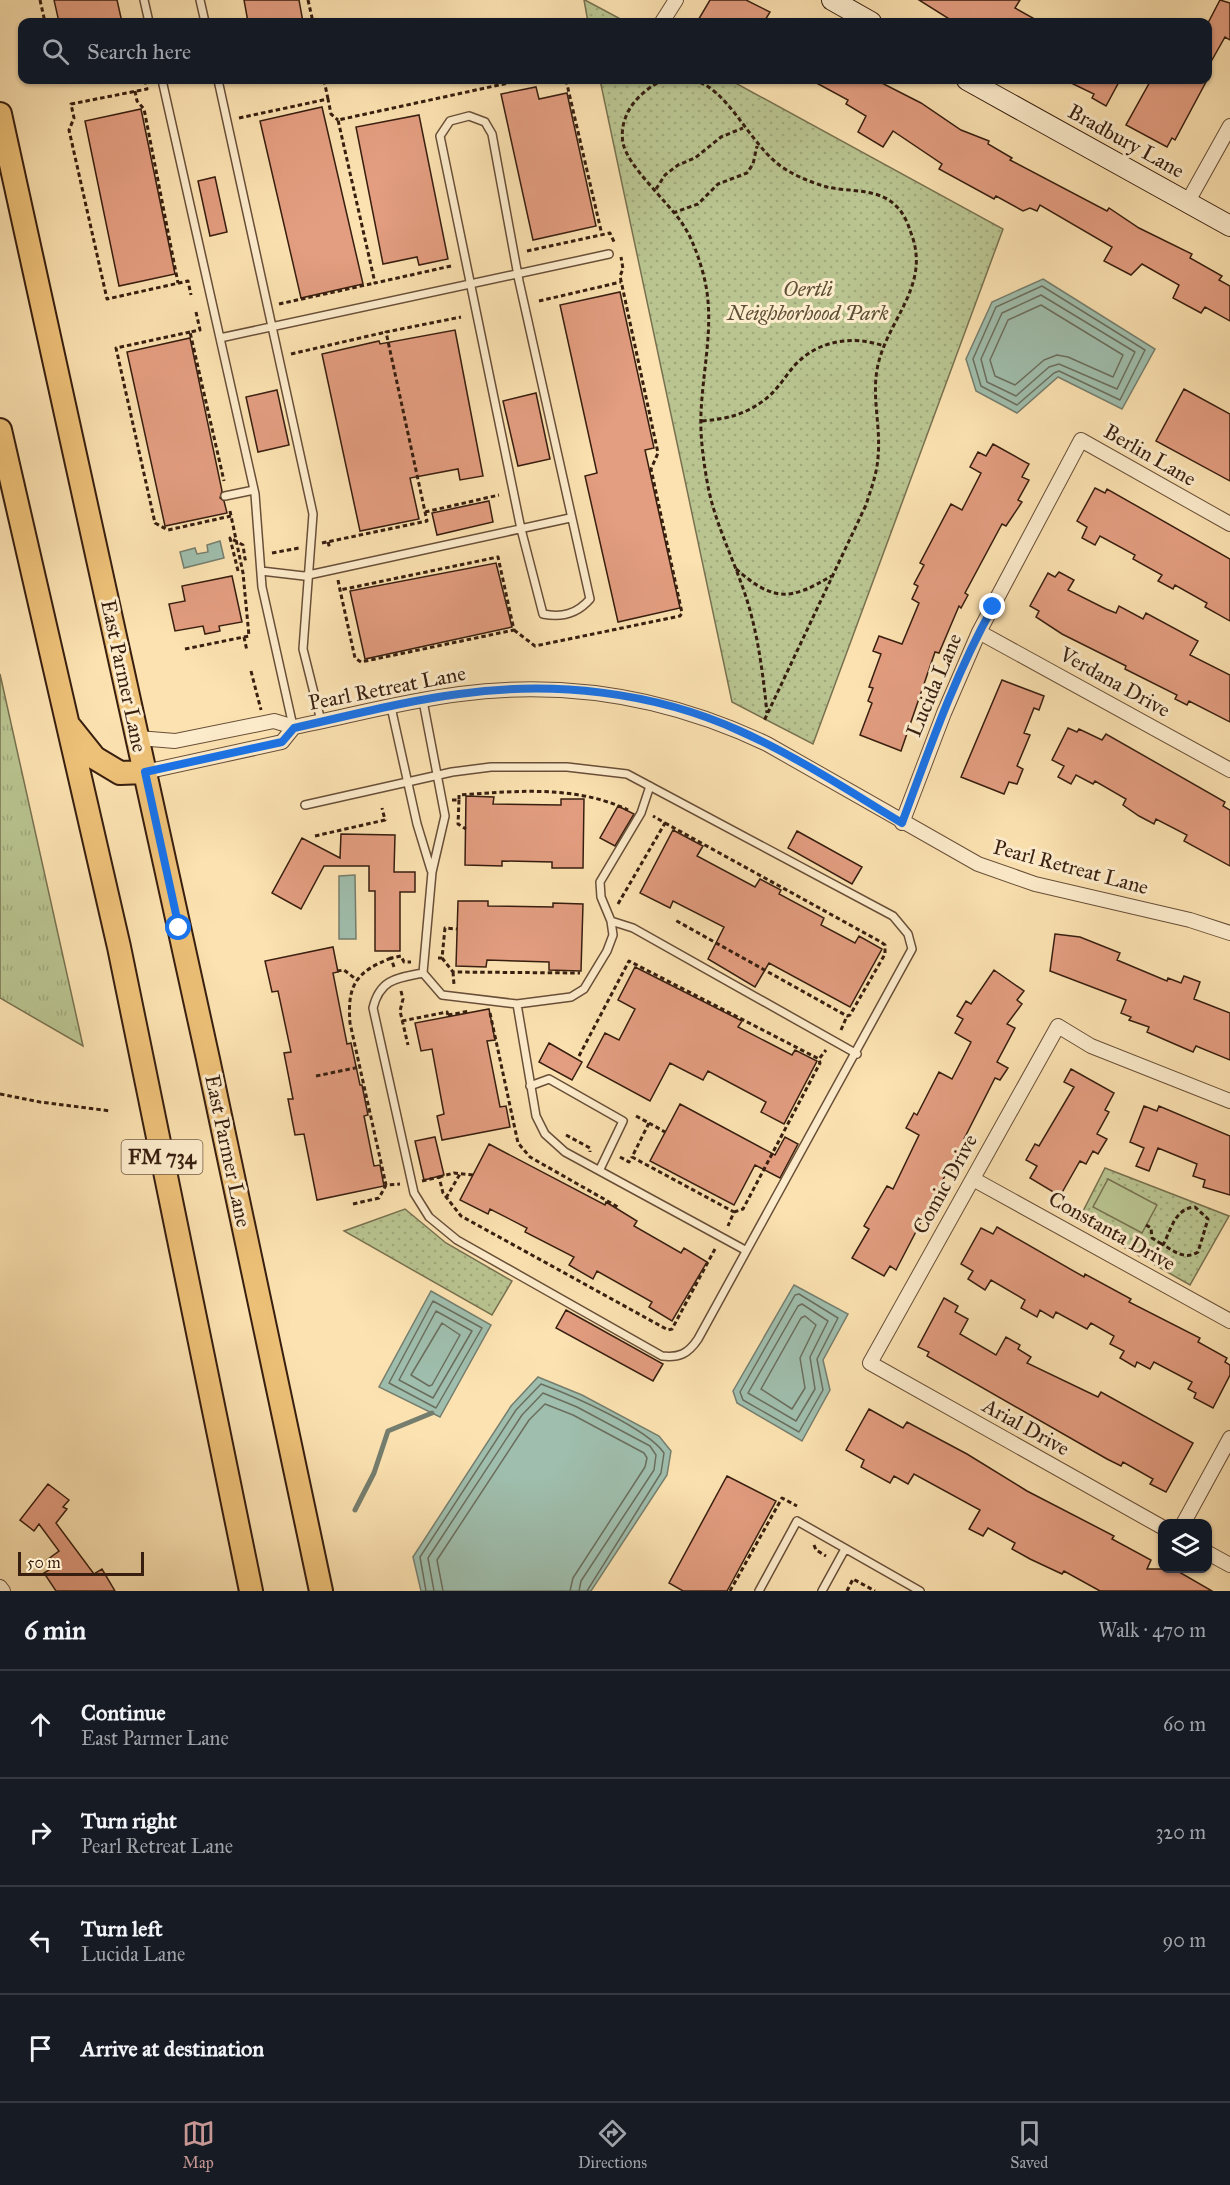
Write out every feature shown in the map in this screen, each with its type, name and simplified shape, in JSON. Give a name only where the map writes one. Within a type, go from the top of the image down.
[{"type":"main road","name":"East Parmer Lane","points":[[0,114],[138,738],[321,1591]]},
{"type":"main road","name":"FM 734","points":[[0,430],[119,947],[251,1591]]},
{"type":"main road","points":[[68,725],[95,758],[120,773],[145,772]]},
{"type":"street","points":[[665,18],[676,0]]},
{"type":"street","points":[[832,0],[863,18]]},
{"type":"street","name":"Bradbury Lane","points":[[974,84],[1230,226]]},
{"type":"street","points":[[1187,203],[1230,126]]},
{"type":"street","name":"Berlin Lane","points":[[1081,440],[1230,524]]},
{"type":"street","name":"Lucida Lane","points":[[902,823],[944,713],[979,632],[1081,440]]},
{"type":"street","name":"Verdana Drive","points":[[979,632],[1230,770]]},
{"type":"street","name":"Pearl Retreat Lane","points":[[138,738],[175,741],[274,721],[294,728],[391,707],[485,691],[547,689],[614,694],[710,718],[767,744],[902,823],[978,864],[1005,874],[1230,933]]},
{"type":"street","name":"Pearl Retreat Lane","points":[[145,772],[282,742],[294,728]]},
{"type":"street","name":"Comic Drive","points":[[870,1363],[1058,1026],[1091,1046],[1230,1101]]},
{"type":"street","name":"Constanta Drive","points":[[973,1179],[1230,1321]]},
{"type":"street","name":"Arial Drive","points":[[870,1363],[1158,1525]]},
{"type":"street","points":[[1186,1519],[1230,1438]]},
{"type":"street","points":[[1212,1555],[1230,1565]]},
{"type":"street","points":[[0,1587],[3,1591]]},
{"type":"lane","points":[[144,0],[148,18]]},
{"type":"lane","points":[[200,0],[204,18]]},
{"type":"lane","points":[[163,84],[254,490],[261,570],[270,628],[294,728]]},
{"type":"lane","points":[[219,84],[313,514],[303,649],[321,722]]},
{"type":"lane","points":[[469,117],[485,122],[492,134],[518,274],[570,518],[590,599],[580,611],[557,617],[543,614],[521,529],[468,284],[440,136],[450,121],[469,117]]},
{"type":"lane","points":[[220,338],[609,254]]},
{"type":"lane","points":[[225,496],[254,490]]},
{"type":"lane","points":[[261,570],[310,575],[570,518]]},
{"type":"lane","points":[[423,701],[445,816],[432,872],[423,973],[442,995],[517,1004],[571,997],[584,988],[607,951],[613,935],[612,921],[601,897],[600,882],[643,808],[650,786]]},
{"type":"lane","points":[[391,707],[417,824],[432,872]]},
{"type":"lane","points":[[304,805],[409,784],[437,776],[491,767],[567,766],[627,774],[892,916],[903,925],[911,941],[910,957],[857,1054],[745,1250],[692,1349],[678,1358],[662,1356],[457,1240],[429,1217],[414,1194],[373,1008],[376,994],[394,978],[423,973]]},
{"type":"lane","points":[[612,921],[633,928],[857,1054]]},
{"type":"lane","points":[[517,1004],[536,1116],[545,1134],[565,1152],[600,1169],[745,1250]]},
{"type":"lane","points":[[530,1086],[549,1079],[623,1121],[600,1169]]},
{"type":"lane","points":[[759,1591],[797,1521],[920,1591]]},
{"type":"lane","points":[[822,1591],[845,1549]]},
{"type":"path","points":[[40,0],[44,18]]},
{"type":"path","points":[[308,0],[311,18]]},
{"type":"path","points":[[146,84],[147,88],[71,104],[74,118],[69,130],[107,299],[188,281],[191,295]]},
{"type":"path","points":[[325,84],[331,114],[338,120],[375,283]]},
{"type":"path","points":[[338,120],[504,84]]},
{"type":"path","points":[[567,84],[602,235]]},
{"type":"path","points":[[654,84],[646,87],[634,101],[626,118],[623,141],[629,159],[674,213],[693,244],[704,275],[710,309],[710,337],[701,421],[705,471],[715,518],[746,596],[760,654],[767,715]]},
{"type":"path","points":[[707,84],[722,96],[758,146],[781,166],[806,180],[884,197],[897,206],[914,242],[915,284],[884,346],[877,370],[875,406],[879,457],[875,479],[866,505],[764,721]]},
{"type":"path","points":[[135,91],[136,101],[144,109],[178,283]]},
{"type":"path","points":[[239,118],[328,99]]},
{"type":"path","points":[[656,190],[665,175],[678,165],[695,158],[721,137],[743,128]]},
{"type":"path","points":[[674,213],[698,204],[718,184],[747,173],[753,164],[758,146]]},
{"type":"path","points":[[340,590],[498,557],[514,630],[536,646],[680,616],[682,613],[651,469],[658,453],[621,282],[623,269],[618,248],[611,240],[610,234],[527,251]]},
{"type":"path","points":[[279,304],[452,266]]},
{"type":"path","points":[[539,301],[621,282]]},
{"type":"path","points":[[185,649],[249,636],[243,573],[236,540],[230,514],[168,530],[155,523],[116,348],[200,330],[196,312]]},
{"type":"path","points":[[291,354],[461,317]]},
{"type":"path","points":[[190,332],[224,481]]},
{"type":"path","points":[[322,543],[427,520],[386,332]]},
{"type":"path","points":[[701,421],[737,416],[751,409],[775,391],[804,357],[818,348],[839,340],[855,339],[884,346]]},
{"type":"path","points":[[425,512],[499,495]]},
{"type":"path","points":[[237,571],[230,538],[243,545],[246,558],[250,558]]},
{"type":"path","points":[[328,542],[330,549]]},
{"type":"path","points":[[272,553],[298,548]]},
{"type":"path","points":[[734,568],[759,590],[785,595],[806,591],[833,575]]},
{"type":"path","points":[[338,578],[355,658],[361,662],[514,630]]},
{"type":"path","points":[[244,637],[247,651]]},
{"type":"path","points":[[251,671],[261,712]]},
{"type":"path","points":[[466,829],[458,824],[459,795],[541,791],[589,795],[628,810]]},
{"type":"path","points":[[447,793],[449,800],[459,800]]},
{"type":"path","points":[[315,836],[385,820],[382,808]]},
{"type":"path","points":[[653,816],[885,945],[885,954],[850,1015],[847,1016],[841,1030]]},
{"type":"path","points":[[618,904],[665,823]]},
{"type":"path","points":[[675,920],[847,1016]]},
{"type":"path","points":[[454,987],[453,972],[440,958],[445,928],[457,929]]},
{"type":"path","points":[[353,1204],[379,1198],[386,1185],[350,1023],[349,1004],[357,980],[368,967],[401,956],[404,962],[411,962]]},
{"type":"path","points":[[392,958],[395,969]]},
{"type":"path","points":[[579,1056],[629,961],[819,1059]]},
{"type":"path","points":[[453,972],[580,974],[585,965]]},
{"type":"path","points":[[338,971],[344,970],[357,980]]},
{"type":"path","points":[[401,991],[402,1021],[408,1045]]},
{"type":"path","points":[[489,1008],[494,1028]]},
{"type":"path","points":[[402,1021],[479,1010]]},
{"type":"path","points":[[632,1157],[734,1212],[743,1209],[820,1063],[819,1059],[827,1048]]},
{"type":"path","points":[[316,1076],[360,1067]]},
{"type":"path","points":[[0,1094],[40,1102],[111,1111]]},
{"type":"path","points":[[636,1116],[665,1132]]},
{"type":"path","points":[[620,1157],[629,1162],[649,1123]]},
{"type":"path","points":[[565,1135],[590,1148],[590,1152]]},
{"type":"path","points":[[446,1198],[460,1174]]},
{"type":"path","points":[[422,1182],[460,1174],[472,1175]]},
{"type":"path","points":[[439,1177],[446,1198],[461,1216],[668,1330],[672,1329],[715,1249]]},
{"type":"path","points":[[386,1185],[400,1183],[402,1193]]},
{"type":"path","points":[[1146,1225],[1151,1228],[1152,1238],[1162,1244],[1186,1256],[1198,1252],[1208,1219],[1195,1207],[1183,1210],[1178,1215],[1162,1244],[1153,1260]]},
{"type":"path","points":[[728,1226],[734,1212]]},
{"type":"path","points":[[730,1591],[782,1498],[797,1506]]},
{"type":"path","points":[[813,1540],[816,1550],[826,1556]]},
{"type":"path","points":[[847,1576],[875,1591]]},
{"type":"path","points":[[847,1591],[853,1579]]},
{"type":"green space","points":[[584,0],[619,18],[587,18]]},
{"type":"green space","name":"Oertli Neighborhood Park","points":[[601,84],[737,84],[1003,229],[813,744],[732,702]]},
{"type":"green space","points":[[0,674],[83,1046],[0,998]]},
{"type":"green space","points":[[1105,1168],[1229,1216],[1190,1285],[1078,1221]]},
{"type":"green space","points":[[1108,1179],[1157,1205],[1142,1233],[1093,1207]]},
{"type":"green space","points":[[405,1209],[446,1243],[512,1281],[492,1315],[344,1231]]},
{"type":"water","points":[[1043,279],[1155,349],[1122,409],[1058,377],[1017,413],[976,391],[966,359],[992,302]]},
{"type":"water","points":[[220,541],[224,558],[184,568],[180,552],[195,548],[197,554],[208,552],[207,545]]},
{"type":"water","points":[[355,875],[356,939],[339,939],[339,876]]},
{"type":"water","points":[[794,1285],[848,1314],[823,1360],[830,1390],[802,1441],[737,1403],[733,1391]]},
{"type":"water","points":[[431,1291],[491,1325],[440,1417],[379,1387]]},
{"type":"water","points":[[538,1377],[582,1395],[659,1436],[671,1451],[667,1475],[591,1591],[421,1591],[413,1557],[511,1406]]},
{"type":"building","points":[[54,0],[117,0],[121,18],[58,18]]},
{"type":"building","points":[[244,0],[299,0],[302,18],[247,18]]},
{"type":"building","points":[[710,0],[746,0],[770,12],[766,18],[699,18]]},
{"type":"building","points":[[919,0],[1020,0],[1015,8],[1033,18],[948,18]]},
{"type":"building","points":[[1220,0],[1230,3],[1230,40],[1225,37],[1212,60],[1212,18]]},
{"type":"building","points":[[818,84],[884,84],[921,103],[961,130],[989,141],[988,144],[1012,158],[1010,160],[1107,211],[1109,208],[1139,228],[1192,254],[1190,258],[1222,276],[1219,280],[1230,286],[1230,321],[1205,307],[1201,313],[1173,298],[1179,285],[1142,264],[1131,275],[1104,261],[1112,247],[1040,205],[1037,211],[1030,208],[1023,211],[996,196],[994,199],[939,169],[942,164],[893,131],[883,147],[858,132],[866,116],[846,104],[848,100]]},
{"type":"building","points":[[1073,84],[1118,84],[1106,106],[1092,98],[1094,94]]},
{"type":"building","points":[[1149,84],[1205,84],[1175,140],[1172,138],[1167,147],[1126,125]]},
{"type":"building","points":[[536,87],[539,99],[567,93],[596,226],[533,240],[501,94]]},
{"type":"building","points":[[322,107],[363,284],[301,298],[260,121]]},
{"type":"building","points":[[141,109],[175,274],[119,286],[85,121]]},
{"type":"building","points":[[419,115],[448,259],[419,265],[417,257],[383,264],[356,127]]},
{"type":"building","points":[[215,177],[227,232],[210,236],[198,181]]},
{"type":"building","points":[[620,292],[654,448],[645,450],[680,608],[618,622],[585,476],[597,473],[560,305]]},
{"type":"building","points":[[455,330],[483,476],[460,480],[458,469],[410,478],[419,519],[360,531],[322,354],[379,341],[380,344]]},
{"type":"building","points":[[190,338],[222,491],[220,498],[224,501],[227,513],[165,526],[127,352]]},
{"type":"building","points":[[1184,389],[1230,414],[1230,481],[1156,441]]},
{"type":"building","points":[[277,390],[289,445],[258,452],[246,397]]},
{"type":"building","points":[[536,393],[550,459],[518,466],[503,401]]},
{"type":"building","points":[[993,444],[1029,464],[1022,477],[1029,480],[1018,500],[1022,502],[1006,526],[1002,524],[965,593],[968,595],[961,608],[959,606],[939,653],[935,652],[901,751],[860,735],[872,703],[868,701],[873,688],[869,687],[881,654],[873,651],[879,636],[902,644],[919,603],[912,599],[918,586],[914,584],[924,565],[920,563],[951,504],[962,510],[981,473],[970,467],[978,452],[986,456]]},
{"type":"building","points":[[1095,488],[1105,493],[1107,489],[1230,559],[1230,621],[1205,607],[1207,603],[1175,585],[1173,589],[1158,581],[1162,575],[1133,559],[1135,555],[1100,536],[1095,545],[1082,538],[1087,527],[1077,521]]},
{"type":"building","points":[[489,501],[493,522],[437,535],[432,513]]},
{"type":"building","points":[[496,563],[512,627],[365,659],[350,591]]},
{"type":"building","points":[[1059,572],[1074,580],[1068,590],[1106,609],[1116,613],[1119,606],[1143,619],[1146,613],[1198,641],[1190,655],[1230,675],[1230,722],[1189,701],[1187,705],[1175,699],[1177,695],[1125,669],[1126,666],[1062,634],[1036,617],[1039,611],[1030,606],[1048,573],[1055,577]]},
{"type":"building","points":[[232,576],[242,622],[219,626],[220,631],[205,634],[203,626],[175,631],[169,604],[185,601],[182,586]]},
{"type":"building","points":[[1002,680],[1044,696],[1039,710],[1034,708],[1024,733],[1030,735],[1017,766],[1023,769],[1017,784],[1009,782],[1004,794],[961,777]]},
{"type":"building","points":[[1068,728],[1077,732],[1079,729],[1102,740],[1106,734],[1225,802],[1223,806],[1230,810],[1230,866],[1184,841],[1187,835],[1156,819],[1154,824],[1139,816],[1123,805],[1126,799],[1095,781],[1093,784],[1076,775],[1071,784],[1058,777],[1064,766],[1052,760]]},
{"type":"building","points":[[466,796],[494,797],[493,804],[561,805],[561,799],[584,799],[583,868],[552,868],[552,862],[502,861],[502,866],[465,865]]},
{"type":"building","points":[[618,806],[634,814],[615,846],[600,838]]},
{"type":"building","points":[[673,830],[703,846],[697,856],[755,887],[760,879],[781,890],[779,894],[824,918],[821,925],[855,943],[859,936],[882,949],[850,1007],[769,963],[755,987],[708,959],[724,927],[673,901],[670,908],[640,893]]},
{"type":"building","points":[[797,831],[862,867],[852,884],[788,848]]},
{"type":"building","points":[[341,834],[395,835],[394,872],[415,872],[415,892],[400,892],[400,951],[375,951],[375,891],[369,891],[369,866],[324,866],[301,909],[272,893],[302,838],[340,858]]},
{"type":"building","points":[[458,901],[488,901],[488,906],[553,907],[553,903],[583,904],[581,971],[549,970],[549,962],[487,960],[486,967],[456,966]]},
{"type":"building","points":[[1055,934],[1080,937],[1120,953],[1117,960],[1167,981],[1168,978],[1181,983],[1184,976],[1200,982],[1194,999],[1230,1013],[1230,1060],[1196,1046],[1193,1052],[1147,1032],[1149,1027],[1129,1020],[1131,1017],[1121,1013],[1126,1000],[1050,971]]},
{"type":"building","points":[[333,947],[338,972],[333,973],[347,1044],[351,1043],[360,1085],[362,1085],[368,1115],[364,1116],[374,1166],[380,1165],[384,1186],[317,1200],[304,1134],[295,1135],[288,1099],[293,1099],[284,1053],[291,1052],[278,991],[272,992],[265,961]]},
{"type":"building","points":[[635,967],[742,1021],[738,1027],[792,1055],[795,1050],[817,1061],[784,1124],[761,1112],[766,1102],[708,1071],[703,1080],[670,1063],[650,1101],[587,1067],[605,1033],[619,1040],[635,1009],[618,1000]]},
{"type":"building","points":[[994,970],[1024,991],[1017,1000],[1022,1004],[1007,1024],[1015,1028],[997,1062],[1008,1068],[1000,1080],[995,1078],[964,1139],[968,1142],[949,1175],[946,1174],[896,1270],[890,1266],[884,1276],[852,1258],[869,1229],[864,1226],[887,1186],[893,1189],[919,1135],[906,1128],[914,1113],[917,1115],[939,1072],[952,1079],[971,1042],[955,1033],[963,1019],[957,1016],[966,1001],[971,1004]]},
{"type":"building","points":[[489,1009],[495,1040],[487,1041],[500,1107],[506,1106],[510,1127],[442,1140],[437,1116],[444,1114],[432,1049],[421,1051],[415,1023]]},
{"type":"building","points":[[549,1043],[582,1062],[572,1080],[539,1062]]},
{"type":"building","points":[[1071,1069],[1114,1093],[1105,1110],[1109,1112],[1097,1134],[1107,1139],[1098,1154],[1093,1151],[1086,1164],[1080,1161],[1060,1196],[1030,1178],[1037,1166],[1026,1160],[1035,1144],[1039,1146],[1074,1087],[1064,1082]]},
{"type":"building","points":[[680,1104],[775,1155],[785,1137],[798,1144],[780,1178],[755,1165],[734,1205],[650,1161]]},
{"type":"building","points":[[1144,1106],[1157,1111],[1159,1106],[1230,1136],[1230,1195],[1203,1187],[1205,1180],[1193,1176],[1197,1164],[1158,1148],[1149,1171],[1136,1166],[1144,1148],[1130,1142]]},
{"type":"building","points":[[435,1137],[444,1175],[424,1180],[415,1141]]},
{"type":"building","points":[[489,1144],[605,1205],[606,1202],[637,1221],[634,1226],[681,1253],[684,1248],[707,1262],[672,1321],[649,1307],[652,1302],[597,1271],[593,1279],[569,1265],[574,1257],[525,1232],[527,1228],[490,1209],[488,1214],[460,1200]]},
{"type":"building","points":[[997,1227],[1084,1277],[1085,1274],[1131,1299],[1129,1302],[1200,1338],[1198,1342],[1227,1358],[1225,1362],[1230,1365],[1230,1375],[1213,1408],[1194,1398],[1196,1393],[1188,1389],[1192,1382],[1154,1362],[1150,1369],[1137,1362],[1135,1367],[1120,1358],[1124,1351],[1110,1344],[1114,1336],[1091,1323],[1087,1329],[1056,1312],[1053,1318],[1040,1310],[1037,1317],[1021,1308],[1025,1300],[991,1280],[985,1290],[968,1279],[973,1271],[961,1264],[981,1228],[993,1234]]},
{"type":"building","points":[[944,1298],[958,1306],[955,1312],[968,1319],[960,1334],[996,1355],[1006,1337],[1020,1345],[1018,1349],[1031,1357],[1027,1363],[1098,1397],[1101,1392],[1193,1443],[1166,1492],[1150,1484],[1153,1479],[1123,1462],[1121,1466],[1107,1459],[927,1356],[929,1352],[918,1347]]},
{"type":"building","points":[[566,1310],[663,1364],[653,1381],[556,1328]]},
{"type":"building","points":[[869,1409],[903,1428],[907,1422],[967,1454],[1027,1491],[1114,1536],[1112,1539],[1151,1560],[1147,1569],[1158,1569],[1158,1573],[1181,1573],[1212,1591],[1100,1591],[1064,1571],[1062,1574],[1012,1549],[1015,1543],[988,1528],[983,1536],[969,1529],[980,1510],[914,1474],[908,1484],[894,1476],[890,1483],[861,1467],[864,1460],[846,1450]]},
{"type":"building","points":[[727,1476],[776,1501],[727,1591],[683,1591],[669,1583]]},
{"type":"building","points":[[48,1484],[69,1500],[63,1507],[67,1509],[56,1523],[94,1574],[102,1569],[115,1591],[56,1591],[44,1573],[52,1568],[47,1560],[59,1551],[39,1524],[34,1531],[20,1520]]},
{"type":"waterway","points":[[355,1510],[374,1473],[388,1431],[432,1413]]},
{"type":"route","points":[[179,928],[145,772],[282,742],[294,728],[457,694],[516,689],[579,690],[647,700],[680,709],[710,718],[767,744],[902,823],[944,713],[979,632],[993,607]]}]
